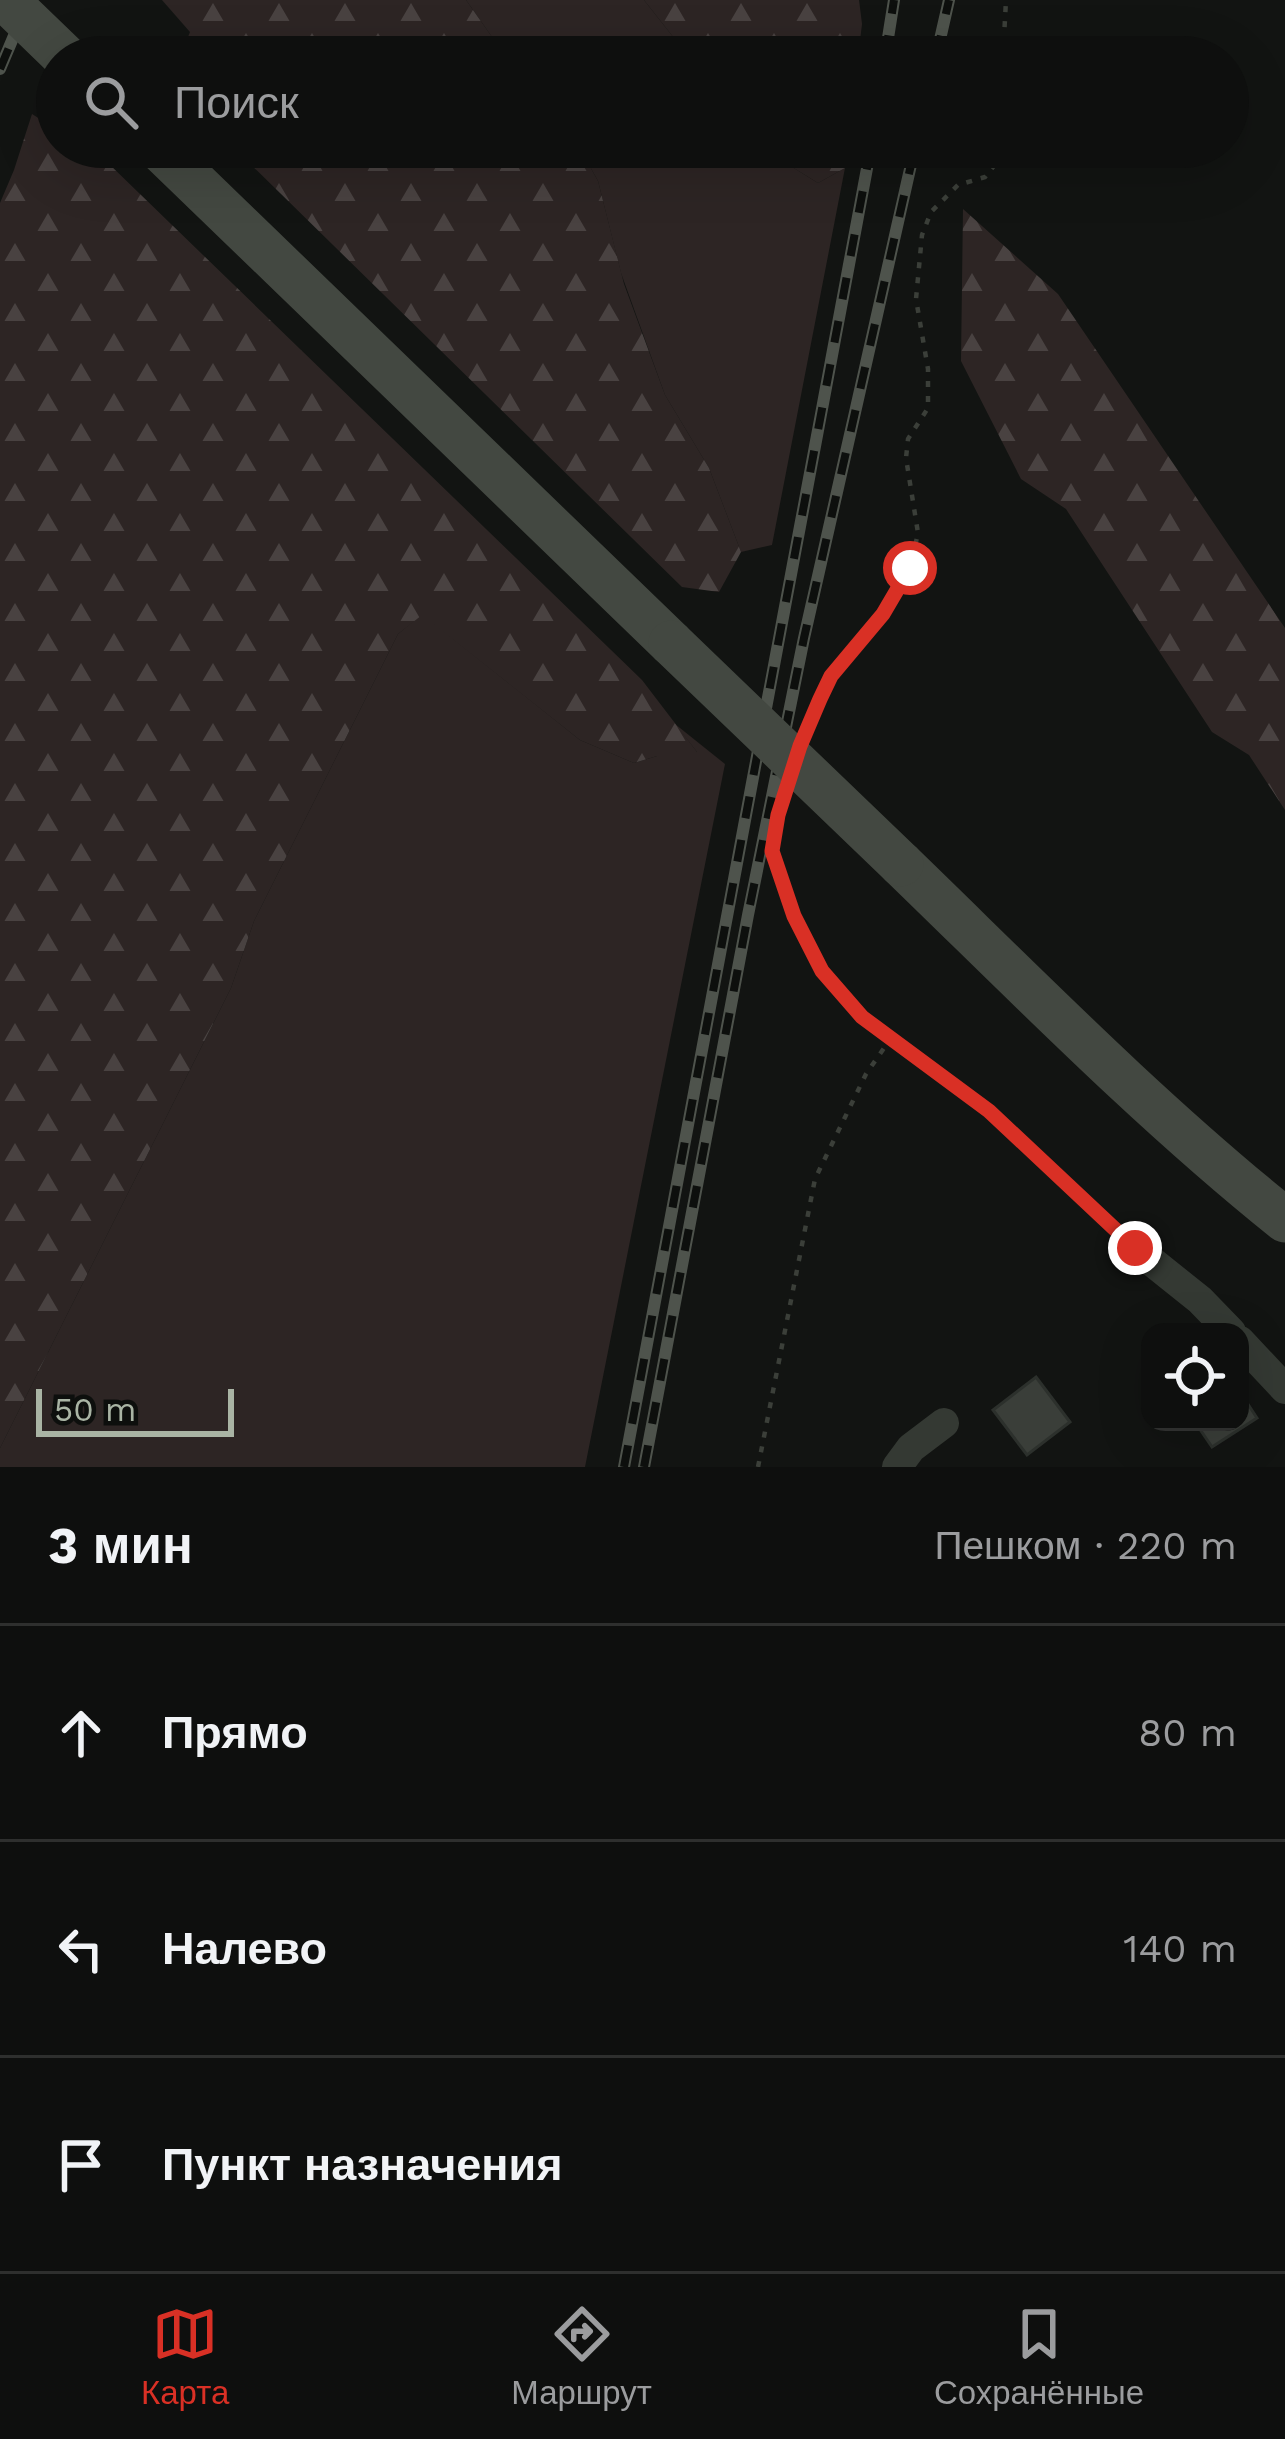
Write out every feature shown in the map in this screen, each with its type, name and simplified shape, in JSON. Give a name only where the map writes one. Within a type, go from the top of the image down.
[{"type":"main road","points":[[6,0],[43,36]]},
{"type":"main road","points":[[180,168],[1124,1080],[1285,1220]]},
{"type":"street","points":[[1135,1248],[1222,1323]]},
{"type":"street","points":[[1249,1351],[1285,1389]]},
{"type":"street","points":[[897,1467],[911,1448],[944,1423]]},
{"type":"path","points":[[1004,36],[1006,0]]},
{"type":"path","points":[[807,730],[831,676],[883,614],[910,568],[918,532],[906,458],[908,439],[928,408],[928,369],[916,299],[922,235],[931,212],[958,185],[985,177],[993,168]]},
{"type":"path","points":[[784,798],[772,851],[794,916],[822,971],[862,1017],[989,1111],[1135,1248]]},
{"type":"path","points":[[758,1467],[815,1179],[866,1074],[890,1040]]},
{"type":"green space","points":[[162,0],[466,0],[491,36],[188,36],[190,32]]},
{"type":"green space","points":[[466,0],[644,0],[672,36],[491,36]]},
{"type":"green space","points":[[644,0],[859,0],[861,36],[672,36]]},
{"type":"green space","points":[[32,114],[36,117],[36,168],[113,168],[642,680],[697,752],[685,769],[657,756],[634,763],[580,740],[422,615],[398,634],[254,921],[231,988],[0,1448],[0,203]]},
{"type":"green space","points":[[254,168],[591,168],[624,284],[665,395],[709,468],[741,552],[719,592],[682,587]]},
{"type":"green space","points":[[591,168],[794,168],[818,183],[845,168],[772,545],[741,552],[709,468],[665,395],[621,273]]},
{"type":"green space","points":[[794,168],[845,168],[818,183]]},
{"type":"green space","points":[[963,209],[1058,294],[1285,628],[1285,810],[1249,755],[1212,732],[1066,509],[1021,479],[961,361]]},
{"type":"green space","points":[[422,614],[580,740],[634,763],[697,752],[675,724],[725,764],[585,1467],[0,1467],[0,1448],[231,988],[254,921],[398,634]]},
{"type":"building","points":[[1036,1377],[1070,1422],[1027,1455],[993,1410]]},
{"type":"building","points":[[1201,1431],[1237,1431],[1212,1447]]},
{"type":"railway","points":[[0,69],[29,0]]},
{"type":"railway","points":[[888,36],[894,0]]},
{"type":"railway","points":[[941,36],[949,0]]},
{"type":"railway","points":[[624,1467],[867,168]]},
{"type":"railway","points":[[644,1467],[804,638],[910,168]]},
{"type":"route","points":[[910,568],[883,614],[831,676],[800,746],[772,851],[794,916],[822,971],[862,1017],[989,1111],[1135,1248]]}]
